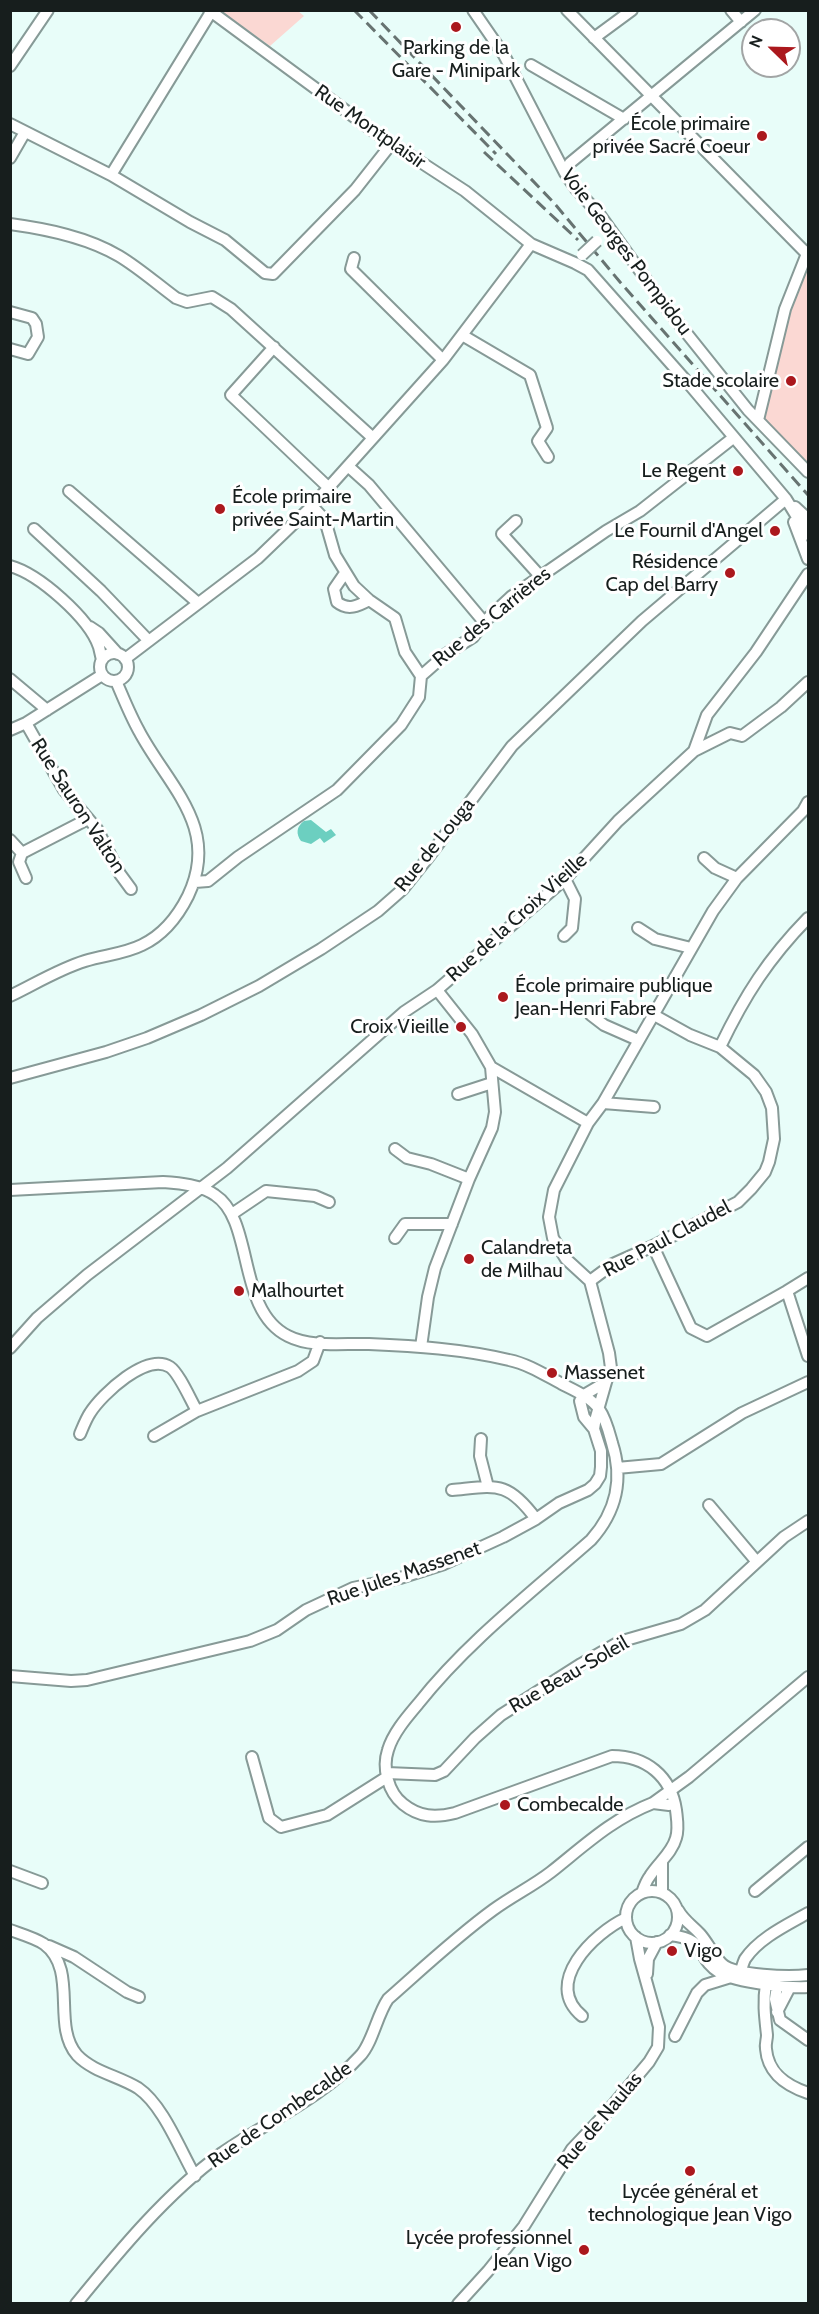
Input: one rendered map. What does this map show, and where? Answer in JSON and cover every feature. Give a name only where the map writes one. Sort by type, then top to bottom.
[{"type":"street","points":[[10,66],[48,10]]},
{"type":"street","name":"Voie Georges Pompidou","points":[[472,10],[504,55],[565,173],[576,189],[610,229],[668,310],[758,420],[807,471]]},
{"type":"street","points":[[567,10],[808,253],[785,309],[758,420]]},
{"type":"street","points":[[594,38],[632,10]]},
{"type":"street","points":[[565,173],[570,163],[741,22],[731,10]]},
{"type":"street","points":[[111,175],[210,11]]},
{"type":"street","name":"Rue Montplaisir","points":[[210,11],[392,143],[465,191],[531,244],[579,259],[786,499]]},
{"type":"street","points":[[531,65],[624,119]]},
{"type":"street","points":[[10,124],[111,175],[225,240],[265,273],[273,274],[355,190],[392,143]]},
{"type":"street","points":[[10,158],[25,132]]},
{"type":"street","points":[[10,224],[68,236],[100,247],[120,257],[176,298],[187,302],[212,297],[231,309],[373,438]]},
{"type":"street","points":[[579,259],[610,229]]},
{"type":"street","points":[[102,660],[108,654],[121,656],[148,640],[258,558],[312,506],[350,467],[443,360],[531,244]]},
{"type":"street","points":[[354,258],[351,269],[443,360]]},
{"type":"street","points":[[10,312],[32,318],[36,324],[38,337],[28,354],[10,349]]},
{"type":"street","points":[[462,335],[530,375],[547,429],[538,441],[548,457]]},
{"type":"street","points":[[274,347],[231,395],[329,488]]},
{"type":"street","name":"Rue des Carrières","points":[[195,882],[208,881],[238,857],[337,790],[401,725],[419,697],[421,676],[446,654],[473,637],[484,622],[512,596],[606,531],[640,512],[734,438]]},
{"type":"street","points":[[350,467],[369,485],[484,622]]},
{"type":"street","points":[[69,491],[198,603]]},
{"type":"street","points":[[786,499],[808,519]]},
{"type":"street","points":[[786,499],[808,535]]},
{"type":"street","points":[[786,499],[808,559]]},
{"type":"street","name":"Rue de Louga","points":[[10,1078],[106,1052],[147,1038],[201,1015],[259,986],[321,950],[378,911],[403,889],[422,866],[512,746],[642,621],[786,499]]},
{"type":"street","points":[[312,506],[325,520],[335,555],[354,586],[369,600],[395,618],[405,652],[421,676]]},
{"type":"street","points":[[516,521],[502,534],[540,576]]},
{"type":"street","points":[[34,529],[101,591],[148,640]]},
{"type":"street","points":[[10,566],[31,575],[44,585],[99,633],[121,656],[128,666],[125,675],[131,713]]},
{"type":"street","points":[[345,573],[334,589],[337,602],[348,608],[359,606],[369,600]]},
{"type":"street","name":"Rue de la Croix Vieille","points":[[10,1348],[37,1318],[87,1275],[172,1210],[209,1192],[227,1168],[404,1012],[437,990],[565,879],[618,821],[694,751],[708,715],[756,652],[808,574]]},
{"type":"street","points":[[84,622],[99,646],[102,675],[108,680],[116,681],[125,675]]},
{"type":"street","points":[[10,730],[26,723],[102,675]]},
{"type":"street","points":[[10,679],[47,710]]},
{"type":"street","points":[[10,996],[68,967],[147,942],[163,931],[180,911],[195,882],[198,839],[194,821],[188,806],[139,732],[116,681]]},
{"type":"street","points":[[694,751],[730,733],[742,736],[781,707],[808,682]]},
{"type":"street","name":"Rue Sauron Valton","points":[[26,723],[64,790],[97,829],[120,874],[131,889]]},
{"type":"street","points":[[590,1281],[566,1259],[553,1238],[549,1217],[554,1190],[588,1123],[603,1103],[713,911],[737,878],[807,807]]},
{"type":"street","points":[[26,878],[19,862],[22,853],[88,819]]},
{"type":"street","points":[[10,840],[22,853]]},
{"type":"street","points":[[704,858],[715,868],[737,878]]},
{"type":"street","points":[[564,936],[572,928],[575,899],[565,879]]},
{"type":"street","points":[[720,1047],[751,987],[781,946],[808,918]]},
{"type":"street","points":[[638,928],[655,939],[691,948]]},
{"type":"street","points":[[421,1347],[428,1297],[435,1268],[469,1179],[492,1128],[495,1101],[490,1067],[472,1034],[437,990]]},
{"type":"street","points":[[591,1015],[604,1025],[638,1040]]},
{"type":"street","name":"Rue Paul Claudel","points":[[590,1281],[613,1264],[738,1202],[752,1190],[769,1162],[774,1139],[774,1125],[772,1108],[766,1092],[742,1063],[720,1047],[690,1035],[654,1015]]},
{"type":"street","points":[[490,1067],[588,1123]]},
{"type":"street","points":[[458,1094],[492,1083]]},
{"type":"street","points":[[603,1103],[654,1107]]},
{"type":"street","points":[[395,1149],[407,1158],[431,1164],[469,1179]]},
{"type":"street","name":"Rue de la Croix Vieille","points":[[209,1192],[227,1168]]},
{"type":"street","points":[[10,1190],[138,1182],[179,1183],[209,1192],[232,1214],[254,1293],[267,1318],[287,1336],[301,1341],[421,1347],[509,1360],[563,1384],[597,1413],[608,1428],[617,1468],[616,1495],[603,1526],[591,1540],[452,1664],[429,1689],[401,1726],[388,1748],[387,1775],[400,1802],[409,1809],[428,1817],[442,1817],[594,1763],[620,1761],[639,1766],[656,1778],[668,1797],[672,1822],[670,1849],[649,1876],[642,1893],[630,1903],[626,1918],[628,1926],[636,1937],[643,1941],[657,1942],[670,1935],[675,1928],[677,1910]]},
{"type":"street","points":[[172,1210],[177,1198],[179,1183]]},
{"type":"street","points":[[232,1214],[266,1191],[315,1196],[329,1202]]},
{"type":"street","points":[[395,1238],[405,1224],[452,1224]]},
{"type":"street","points":[[653,1246],[691,1328],[707,1336],[808,1278]]},
{"type":"street","name":"Rue Jules Massenet","points":[[590,1281],[611,1368],[594,1429]]},
{"type":"street","points":[[787,1291],[808,1356]]},
{"type":"street","points":[[154,1436],[197,1411],[298,1371],[313,1361],[320,1342]]},
{"type":"street","points":[[80,1434],[90,1413],[106,1395],[141,1366],[154,1363],[170,1366],[197,1411]]},
{"type":"street","points":[[582,1398],[606,1382]]},
{"type":"street","points":[[617,1468],[662,1464],[742,1413],[808,1382]]},
{"type":"street","name":"Rue Jules Massenet","points":[[10,1676],[71,1681],[87,1680],[250,1641],[277,1630],[306,1610],[353,1588],[400,1578],[444,1564],[479,1549],[536,1519],[559,1503],[588,1490],[595,1484],[600,1476],[601,1451],[594,1429],[584,1417],[582,1398]]},
{"type":"street","points":[[481,1439],[480,1456],[488,1487]]},
{"type":"street","points":[[452,1490],[488,1487],[513,1493],[522,1500],[536,1519]]},
{"type":"street","points":[[710,1505],[757,1562]]},
{"type":"street","name":"Rue Beau-Soleil","points":[[387,1775],[435,1774],[444,1771],[475,1738],[501,1715],[620,1642],[681,1624],[705,1610],[784,1537],[808,1521]]},
{"type":"street","name":"Rue de Combecalde","points":[[76,2304],[151,2217],[195,2176],[222,2154],[292,2110],[339,2076],[363,2054],[388,1999],[462,1934],[549,1873],[607,1826],[629,1812],[668,1797],[808,1677]]},
{"type":"street","points":[[252,1757],[269,1818],[281,1827],[327,1815],[387,1775]]},
{"type":"street","points":[[754,1892],[808,1847]]},
{"type":"street","points":[[662,1861],[662,1893]]},
{"type":"street","points":[[10,1871],[42,1883]]},
{"type":"street","points":[[642,1893],[655,1891],[669,1897],[684,1921],[700,1934],[722,1964],[737,1976]]},
{"type":"street","points":[[737,1976],[745,1960],[757,1947],[778,1930],[808,1913]]},
{"type":"street","points":[[582,2016],[569,2000],[566,1987],[569,1974],[579,1958],[599,1938],[626,1918]]},
{"type":"street","points":[[10,1930],[74,1958],[127,1992],[139,1997]]},
{"type":"street","points":[[670,1935],[686,1936],[695,1941],[715,1969],[772,1985],[808,1987]]},
{"type":"street","name":"Rue de Naulas","points":[[458,2304],[524,2226],[572,2149],[655,2055],[660,2035],[636,1937]]},
{"type":"street","name":"Rue de Naulas","points":[[647,1983],[648,1959],[657,1942]]},
{"type":"street","points":[[44,1944],[57,1957],[62,1976],[67,2034],[77,2055],[91,2066],[139,2089],[154,2104],[195,2176]]},
{"type":"street","points":[[675,2036],[697,1993],[705,1985],[737,1976],[808,1975]]},
{"type":"street","points":[[772,1985],[780,2020],[808,2040]]},
{"type":"street","points":[[772,1985],[763,2001],[767,2036],[766,2049],[772,2068],[779,2078],[792,2088],[808,2093]]},
{"type":"street","points":[[777,2012],[790,1987]]},
{"type":"shaded area","points":[[221,11],[298,11],[304,16],[270,46]]},
{"type":"shaded area","name":"Stade scolaire","points":[[808,269],[808,465],[766,422],[765,417],[780,346],[804,271]]},
{"type":"shaded area","points":[[311,820],[326,832],[331,829],[336,835],[324,843],[320,838],[311,844],[301,841],[298,828],[304,821]]},
{"type":"railway","points":[[354,10],[496,154]]},
{"type":"railway","points":[[369,10],[555,204],[620,282],[808,495]]},
{"type":"railway","points":[[484,152],[578,240]]},
{"type":"place","name":"Parking de la Gare - Minipark","points":[[456,27]]},
{"type":"place","name":"École primaire privée Sacré Coeur","points":[[762,136]]},
{"type":"place","name":"Stade scolaire","points":[[791,381]]},
{"type":"place","name":"Le Regent","points":[[738,471]]},
{"type":"place","name":"École primaire privée Saint-Martin","points":[[220,509]]},
{"type":"place","name":"Le Fournil d'Angel","points":[[775,531]]},
{"type":"place","name":"Résidence Cap del Barry","points":[[730,573]]},
{"type":"place","name":"École primaire publique Jean-Henri Fabre","points":[[503,997]]},
{"type":"place","name":"Croix Vieille","points":[[461,1027]]},
{"type":"place","name":"Calandreta de Milhau","points":[[469,1259]]},
{"type":"place","name":"Malhourtet","points":[[239,1291]]},
{"type":"place","name":"Massenet","points":[[552,1373]]},
{"type":"place","name":"Combecalde","points":[[505,1805]]},
{"type":"place","name":"Vigo","points":[[672,1951]]},
{"type":"place","name":"Lycée général et technologique Jean Vigo","points":[[690,2171]]},
{"type":"place","name":"Lycée professionnel Jean Vigo","points":[[584,2250]]}]
